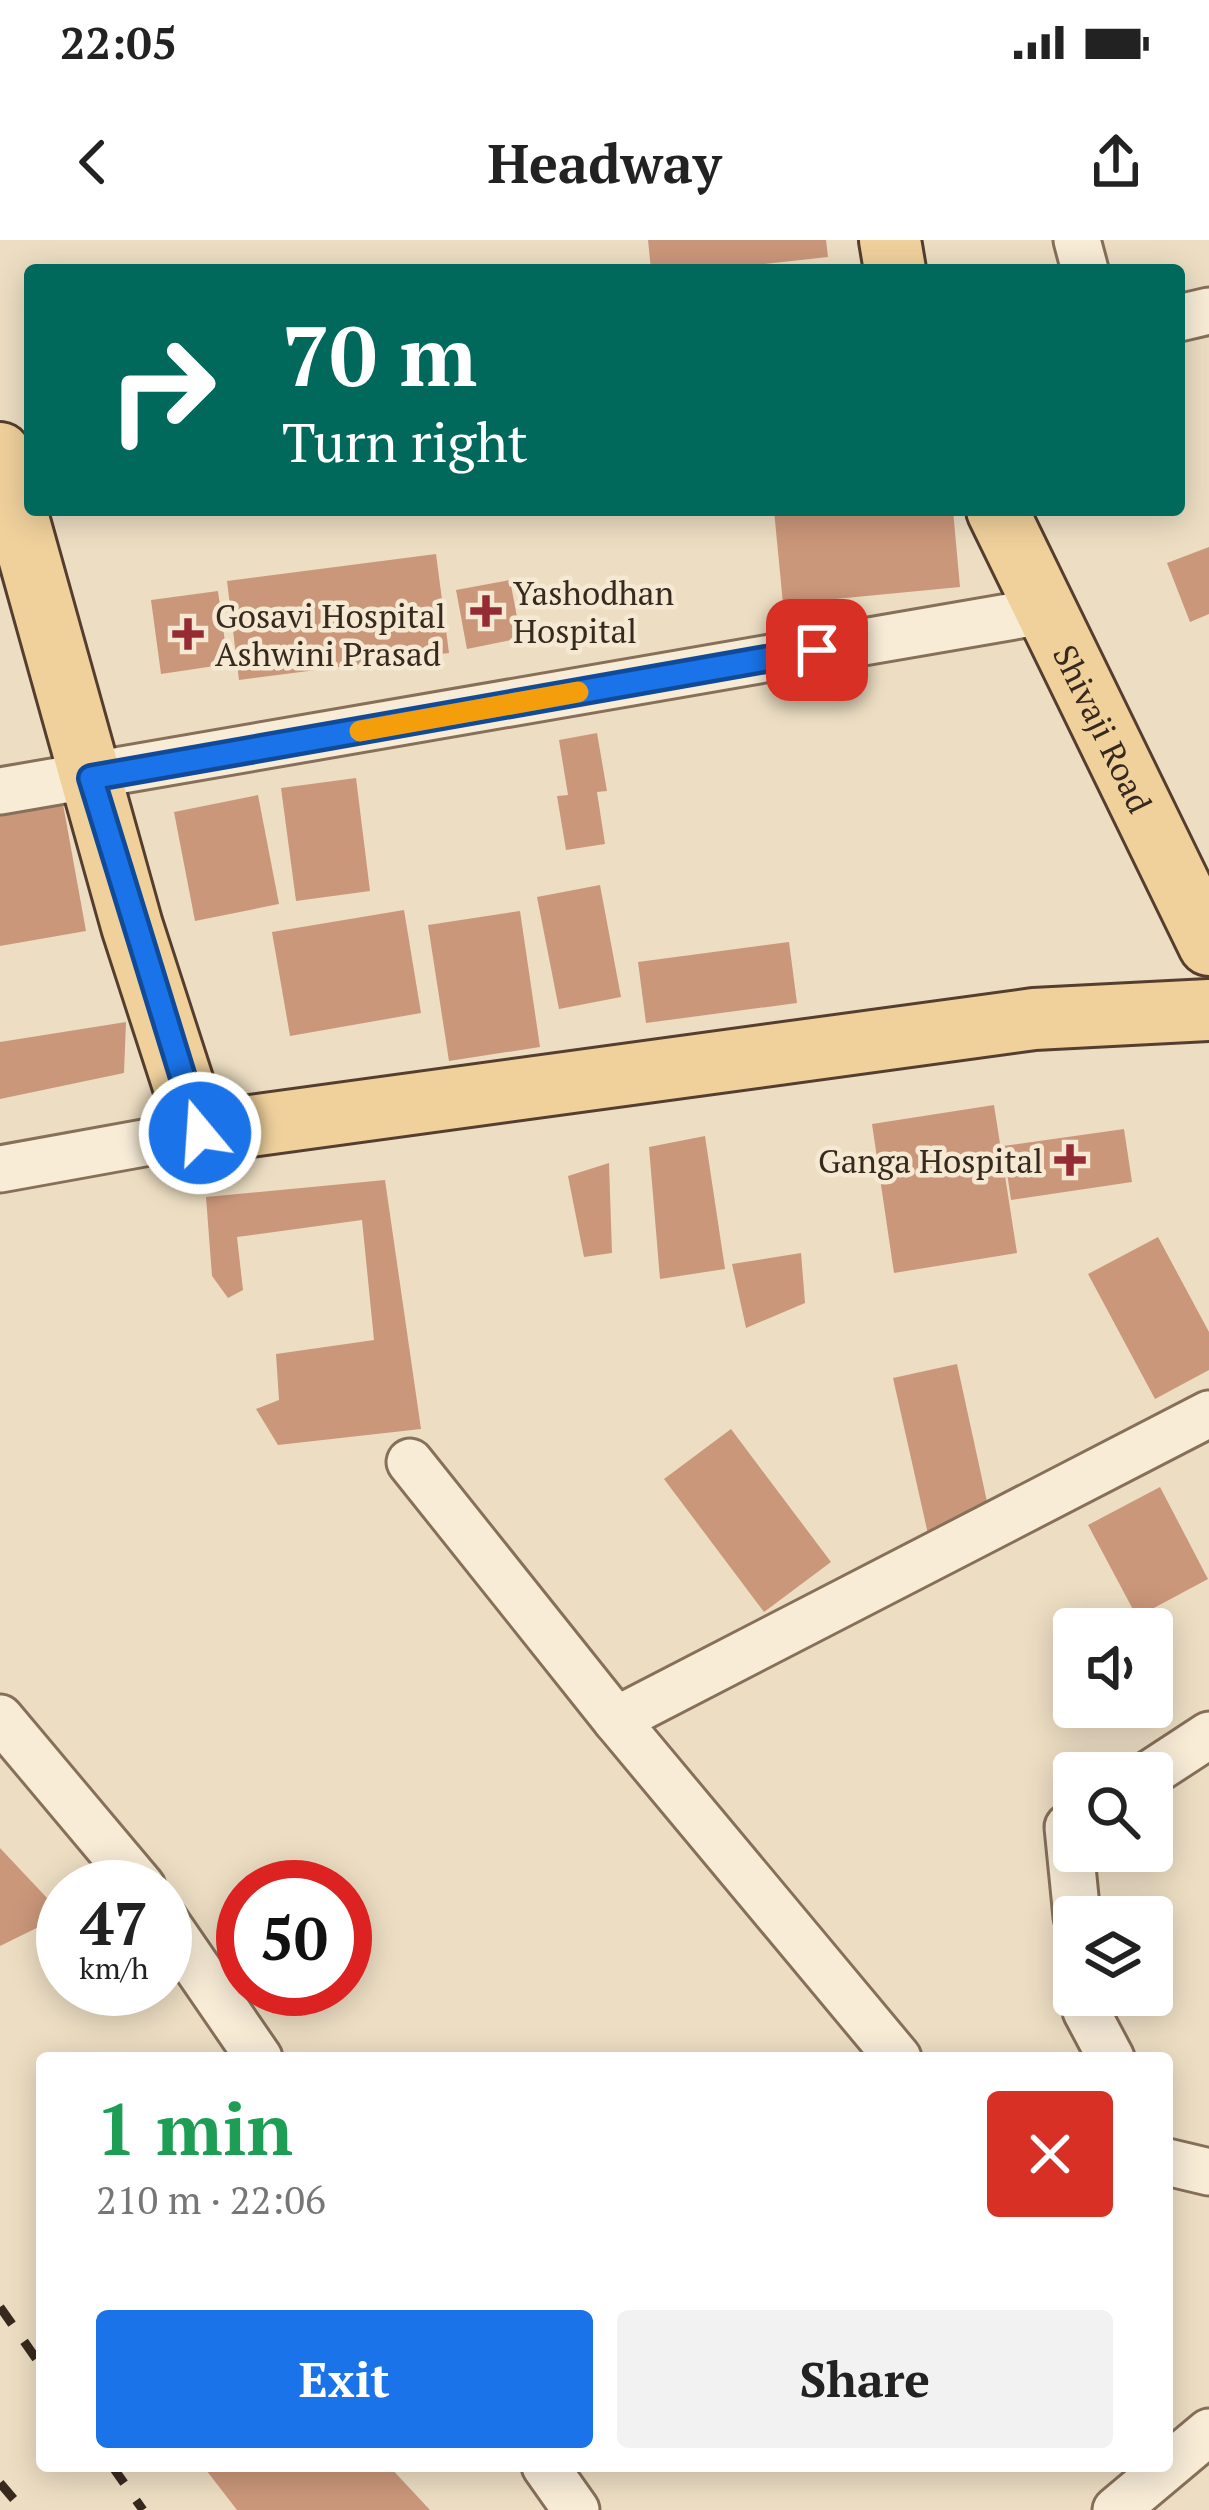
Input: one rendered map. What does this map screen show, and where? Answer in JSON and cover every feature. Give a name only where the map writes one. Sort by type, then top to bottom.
[{"type":"main road","points":[[0,448],[91,778],[200,1133],[1034,1019],[1209,1010]]},
{"type":"main road","name":"Shivaji Road","points":[[1000,516],[1209,945]]},
{"type":"street","points":[[0,791],[1043,611]]},
{"type":"street","points":[[0,1169],[200,1133]]},
{"type":"street","points":[[616,1720],[1209,1414]]},
{"type":"street","points":[[410,1462],[616,1720],[893,2052]]},
{"type":"street","points":[[0,1718],[119,1860]]},
{"type":"street","points":[[1173,1759],[1209,1735]]},
{"type":"street","points":[[192,1960],[255,2052]]},
{"type":"street","points":[[1089,2016],[1108,2052]]},
{"type":"street","points":[[1173,2163],[1209,2172]]},
{"type":"street","points":[[1173,2174],[1209,2172]]},
{"type":"street","points":[[1173,2462],[1209,2432]]},
{"type":"street","points":[[549,2472],[576,2510]]},
{"type":"street","points":[[1116,2510],[1161,2472]]},
{"type":"building","points":[[648,240],[826,240],[828,257],[764,264],[650,264]]},
{"type":"building","points":[[775,516],[954,516],[960,587],[783,604]]},
{"type":"building","points":[[1209,547],[1209,614],[1190,622],[1167,563]]},
{"type":"building","points":[[436,554],[449,653],[239,680],[227,581]]},
{"type":"building","points":[[510,580],[521,638],[467,649],[456,590]]},
{"type":"building","points":[[218,591],[228,664],[161,674],[151,600]]},
{"type":"building","points":[[597,733],[607,791],[597,792],[605,844],[566,850],[557,796],[568,795],[559,740]]},
{"type":"building","points":[[356,778],[370,891],[296,901],[281,788]]},
{"type":"building","points":[[61,793],[86,931],[0,946],[0,804]]},
{"type":"building","points":[[258,795],[279,904],[195,921],[174,812]]},
{"type":"building","points":[[600,885],[621,997],[559,1009],[537,897]]},
{"type":"building","points":[[404,910],[421,1013],[290,1036],[272,932]]},
{"type":"building","points":[[520,911],[540,1047],[449,1061],[428,925]]},
{"type":"building","points":[[789,942],[797,1003],[646,1023],[638,962]]},
{"type":"building","points":[[126,1022],[124,1073],[0,1099],[0,1042]]},
{"type":"building","points":[[994,1105],[1017,1253],[894,1273],[872,1124]]},
{"type":"building","points":[[1124,1129],[1132,1182],[1011,1200],[1003,1146]]},
{"type":"building","points":[[705,1136],[725,1269],[660,1279],[649,1147]]},
{"type":"building","points":[[609,1163],[612,1253],[584,1257],[568,1176]]},
{"type":"building","points":[[385,1180],[421,1429],[278,1445],[256,1409],[279,1400],[276,1354],[374,1340],[362,1220],[237,1237],[243,1290],[228,1298],[212,1276],[206,1197]]},
{"type":"building","points":[[1158,1237],[1209,1332],[1209,1370],[1155,1399],[1088,1274]]},
{"type":"building","points":[[801,1253],[805,1303],[746,1328],[732,1264]]},
{"type":"building","points":[[957,1364],[991,1520],[928,1534],[893,1378]]},
{"type":"building","points":[[731,1429],[831,1562],[764,1612],[664,1479]]},
{"type":"building","points":[[1160,1487],[1208,1579],[1154,1608],[1132,1608],[1088,1525]]},
{"type":"building","points":[[0,1848],[36,1886],[36,1928],[0,1946]]},
{"type":"building","points":[[208,2472],[395,2472],[430,2510],[237,2510]]},
{"type":"railway","points":[[0,2307],[36,2358]]},
{"type":"railway","points":[[116,2472],[143,2510]]},
{"type":"railway","points":[[0,2483],[23,2510]]},
{"type":"slow traffic","points":[[360,731],[578,692]]},
{"type":"place","name":"Yashodhan Hospital","points":[[486,611]]},
{"type":"place","name":"Gosavi Hospital Ashwini Prasad","points":[[188,634]]},
{"type":"place","name":"Ganga Hospital","points":[[1070,1160]]},
{"type":"route","points":[[200,1133],[91,778],[817,650]]}]
